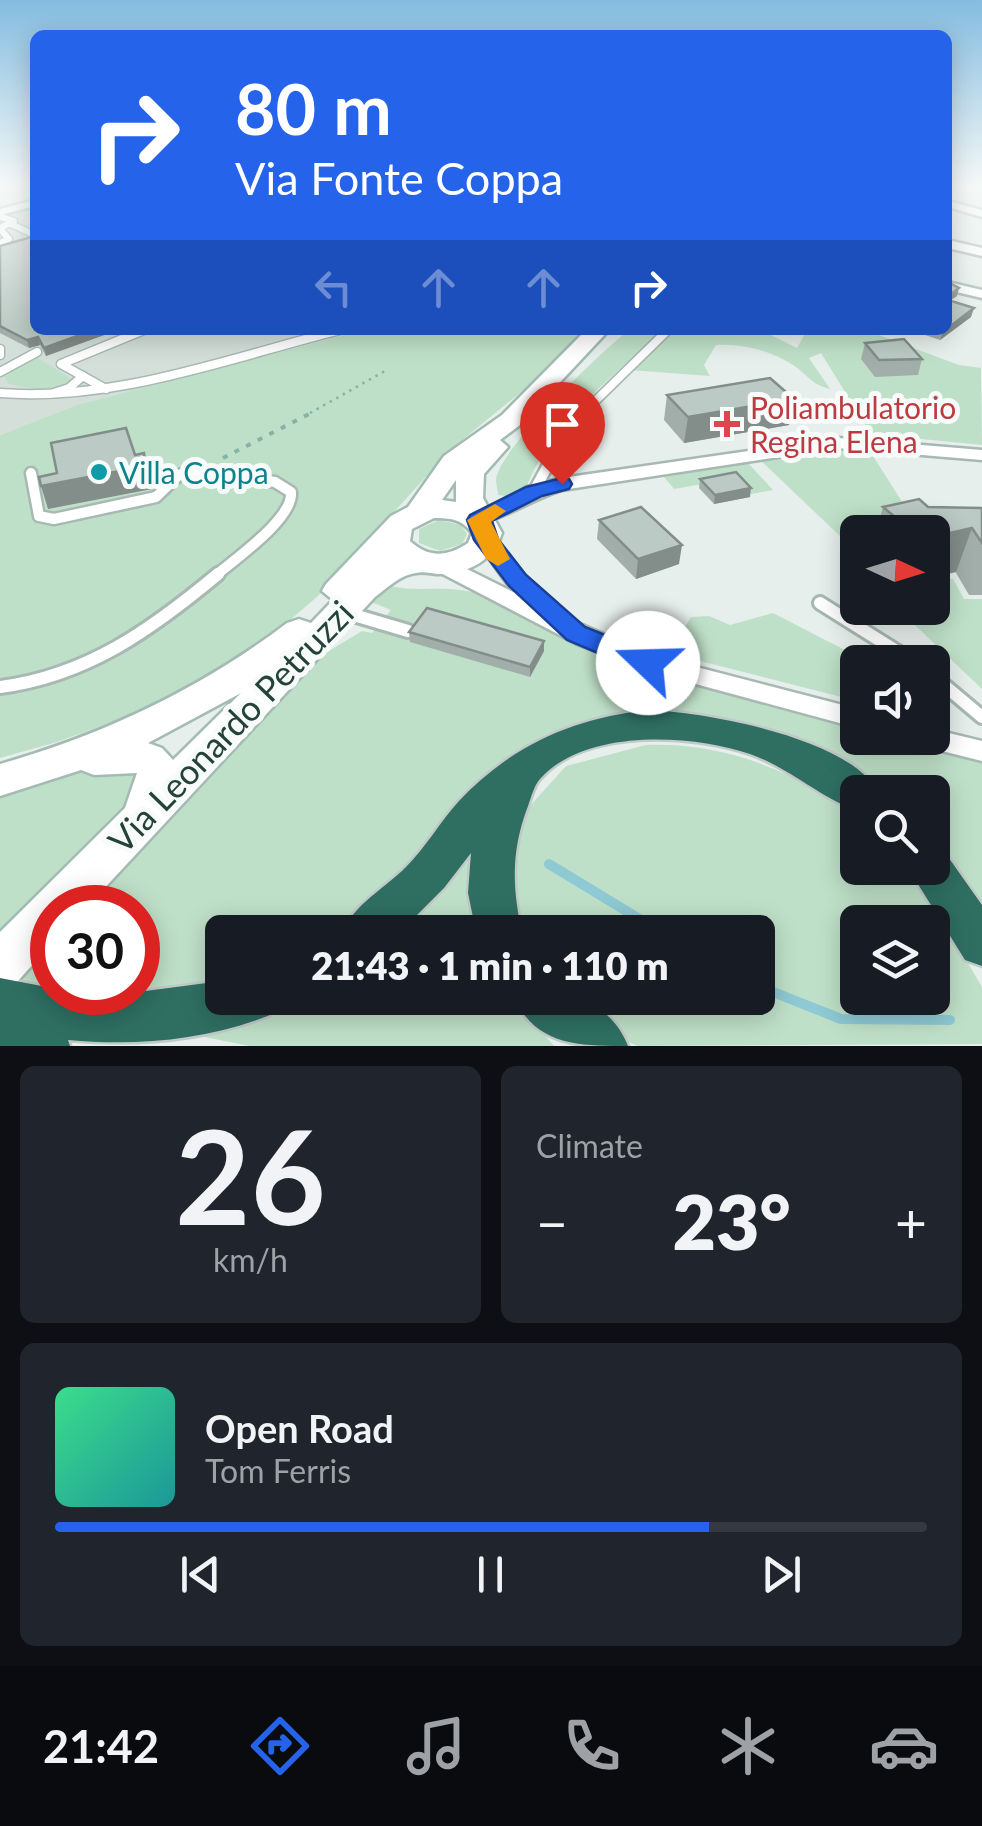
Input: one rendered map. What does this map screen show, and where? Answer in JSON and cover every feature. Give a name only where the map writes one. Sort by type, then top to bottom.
[{"type":"highway","points":[[385,915],[419,884],[476,811],[551,750],[576,738],[612,729],[662,725],[716,731],[774,748],[840,782]]},
{"type":"highway","points":[[494,915],[488,864],[500,818],[521,774]]},
{"type":"highway","points":[[942,885],[982,944]]},
{"type":"highway","points":[[0,1003],[114,1018],[172,1016],[205,1009]]},
{"type":"highway","points":[[561,1015],[602,1046]]},
{"type":"highway","points":[[0,1034],[44,1046]]},
{"type":"main road","name":"Via Leonardo Petruzzi","points":[[76,885],[342,611],[418,543],[454,462],[510,420],[593,335]]},
{"type":"main road","points":[[418,543],[465,559],[480,525],[468,480],[474,464],[530,420],[609,335]]},
{"type":"main road","points":[[63,764],[244,674],[418,543],[448,509],[480,525]]},
{"type":"main road","points":[[0,780],[63,764],[130,754],[151,760],[157,767],[158,782],[129,828]]},
{"type":"street","points":[[952,245],[982,252]]},
{"type":"street","points":[[952,287],[982,294]]},
{"type":"street","points":[[576,634],[517,581],[480,525],[534,491],[838,443],[982,456]]},
{"type":"street","points":[[418,543],[576,634],[648,663],[840,714]]},
{"type":"street","points":[[950,743],[982,750]]},
{"type":"lane","points":[[106,389],[61,364],[132,335]]},
{"type":"lane","points":[[0,392],[76,396],[320,335]]},
{"type":"lane","points":[[534,491],[543,468],[597,396],[663,335]]},
{"type":"lane","points":[[0,372],[37,352]]},
{"type":"lane","points":[[40,396],[68,388],[83,376]]},
{"type":"lane","points":[[0,384],[17,395]]},
{"type":"lane","points":[[0,686],[24,686],[59,677],[132,639],[196,592],[284,516],[292,502],[292,492],[274,482],[191,472],[178,475],[156,497],[54,519],[39,516],[31,473]]},
{"type":"lane","points":[[820,603],[887,645]]},
{"type":"lane","points":[[342,611],[408,631]]},
{"type":"lane","points":[[950,689],[982,717]]},
{"type":"path","points":[[191,472],[261,441],[385,371]]},
{"type":"shaded area","points":[[0,232],[30,232],[30,335],[345,335],[76,405],[0,435]]},
{"type":"green space","points":[[345,335],[584,335],[536,380],[451,449],[318,596],[234,668],[154,707],[0,758],[0,435],[76,405]]},
{"type":"green space","points":[[623,335],[658,335],[567,421],[537,464],[526,488],[498,495],[496,479],[502,464],[576,378]]},
{"type":"green space","points":[[668,335],[771,335],[797,348],[804,335],[878,335],[959,365],[981,368],[982,445],[871,434],[821,353],[809,358],[830,389],[778,357],[737,345],[716,345],[704,365],[710,376],[630,370]]},
{"type":"green space","points":[[35,356],[73,380],[71,385],[44,391],[9,384],[4,376]]},
{"type":"green space","points":[[838,445],[868,448],[910,515],[840,515],[840,536],[759,459]]},
{"type":"green space","points":[[748,463],[773,490],[751,494],[737,478],[674,489],[664,477]]},
{"type":"green space","points":[[439,520],[461,525],[467,534],[462,544],[440,551],[419,543],[419,529]]},
{"type":"green space","points":[[953,579],[964,599],[982,599],[982,689],[950,659],[950,645],[936,645],[915,625],[950,625]]},
{"type":"green space","points":[[382,584],[469,591],[499,601],[617,664],[840,725],[840,755],[950,754],[982,762],[982,904],[950,864],[950,775],[858,775],[787,737],[735,720],[660,711],[591,718],[547,734],[510,757],[361,915],[205,915],[205,993],[160,996],[160,885],[106,885],[299,677],[329,651],[362,631],[372,633],[391,610],[366,600]]},
{"type":"green space","points":[[773,613],[840,648],[840,697],[669,653],[691,617],[709,616],[730,625]]},
{"type":"green space","points":[[646,745],[675,745],[731,754],[784,773],[840,805],[840,885],[919,885],[934,905],[840,905],[840,1015],[950,1015],[950,932],[982,987],[982,1044],[638,1046],[607,1031],[582,1015],[775,1015],[775,915],[511,915],[506,891],[519,818],[566,766]]},
{"type":"green space","points":[[130,759],[152,785],[53,885],[30,885],[30,908],[0,938],[0,788]]},
{"type":"green space","points":[[459,863],[469,863],[474,915],[418,915]]},
{"type":"green space","points":[[30,970],[30,993],[9,993]]},
{"type":"green space","points":[[268,1015],[528,1015],[554,1046],[250,1046],[189,1034]]},
{"type":"building","points":[[30,237],[30,335],[80,335],[44,348],[38,337],[27,340],[0,326],[0,246]]},
{"type":"building","points":[[952,301],[974,308],[952,325]]},
{"type":"building","points":[[904,339],[922,359],[879,360],[865,343]]},
{"type":"building","points":[[770,378],[794,399],[688,417],[667,395]]},
{"type":"building","points":[[126,428],[135,455],[144,453],[146,466],[41,486],[39,477],[57,473],[51,443]]},
{"type":"building","points":[[736,472],[751,488],[715,495],[700,479]]},
{"type":"building","points":[[919,499],[928,507],[982,508],[982,543],[972,528],[950,533],[950,515],[893,515],[883,507]]},
{"type":"building","points":[[641,507],[682,545],[638,559],[599,520]]},
{"type":"building","points":[[427,608],[544,641],[530,667],[409,632]]},
{"type":"waterway","points":[[549,864],[633,915]]},
{"type":"waterway","points":[[775,993],[841,1019],[950,1020]]},
{"type":"slow traffic","points":[[495,511],[478,520],[498,559]]},
{"type":"place","name":"Poliambulatorio Regina Elena","points":[[727,424]]},
{"type":"place","name":"Villa Coppa","points":[[99,472]]},
{"type":"route","points":[[562,484],[534,491],[478,520],[484,526],[486,540],[517,581],[576,634],[648,663]]}]
